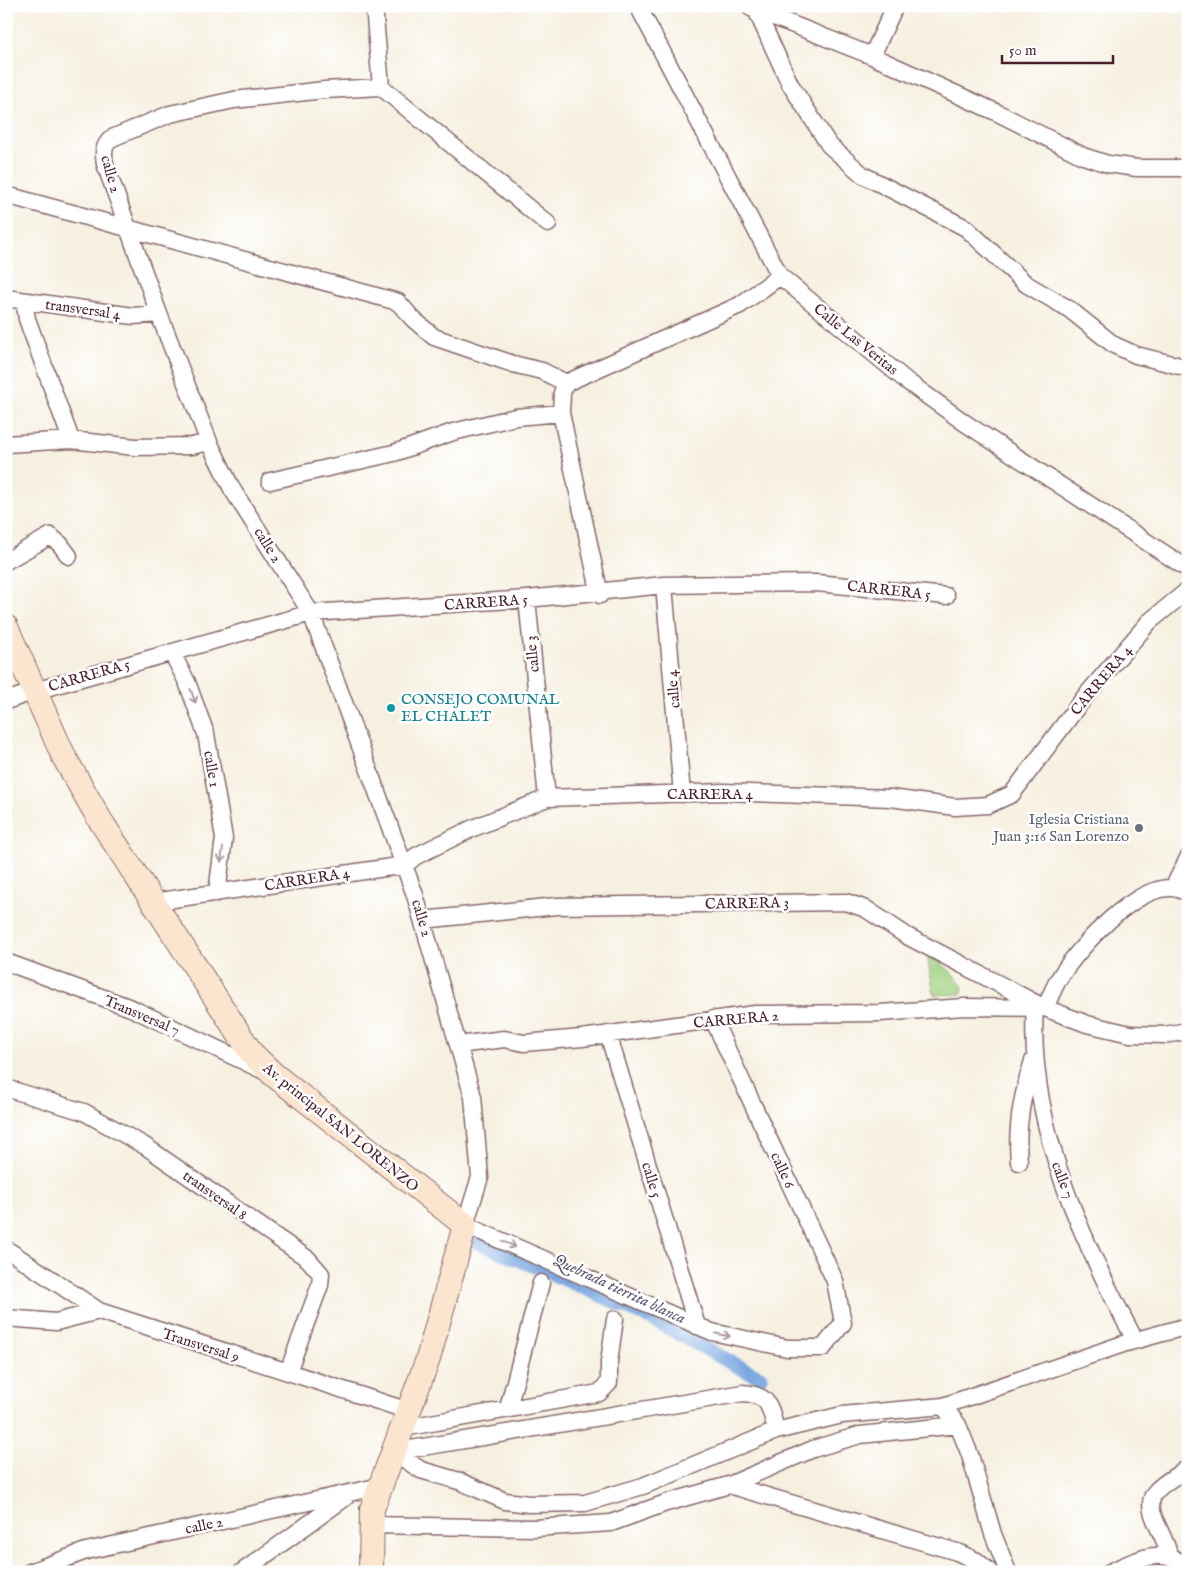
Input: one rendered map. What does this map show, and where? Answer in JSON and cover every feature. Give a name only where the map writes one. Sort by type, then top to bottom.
[{"type":"main road","name":"Av. principal SAN LORENZO","points":[[6,627],[64,757],[100,820],[252,1054],[274,1075],[465,1225]]},
{"type":"main road","points":[[371,1572],[372,1509],[428,1359],[465,1225]]},
{"type":"street","points":[[374,6],[381,87],[548,224]]},
{"type":"street","name":"Calle Las Veritas","points":[[638,6],[780,276],[908,382],[965,423],[1188,569]]},
{"type":"street","points":[[872,56],[895,6]]},
{"type":"street","points":[[751,8],[872,56],[998,113],[1083,156],[1108,164],[1137,168],[1188,168]]},
{"type":"street","points":[[751,8],[790,84],[829,145],[863,175],[966,228],[1026,284],[1069,309],[1114,345],[1136,355],[1188,368]]},
{"type":"street","name":"calle 2","points":[[381,87],[324,90],[216,104],[170,114],[112,138],[105,144],[103,152],[105,164],[159,314],[209,442],[232,489],[311,613],[405,866],[423,920],[473,1098],[480,1177],[465,1225]]},
{"type":"street","points":[[6,195],[398,302],[413,319],[434,337],[512,364],[542,371],[566,383]]},
{"type":"street","points":[[600,596],[561,413],[562,393],[566,383],[740,305],[780,276]]},
{"type":"street","name":"transversal 4","points":[[6,298],[133,316],[159,314]]},
{"type":"street","points":[[24,301],[27,319],[71,440]]},
{"type":"street","points":[[270,480],[394,453],[453,432],[516,417],[561,413]]},
{"type":"street","points":[[6,444],[71,440],[135,447],[192,446],[209,442]]},
{"type":"street","points":[[6,561],[50,536],[60,544],[69,556]]},
{"type":"street","name":"CARRERA 5","points":[[6,701],[35,691],[311,613],[527,600],[664,586],[817,583],[946,596]]},
{"type":"street","name":"calle 4","points":[[664,586],[682,794]]},
{"type":"street","name":"CARRERA 4","points":[[153,902],[405,866],[416,856],[471,829],[547,798],[724,792],[891,798],[955,807],[988,805],[1012,794],[1083,699],[1150,622],[1188,590]]},
{"type":"street","name":"calle 3","points":[[527,600],[547,798]]},
{"type":"street","name":"calle 1","points":[[172,652],[188,682],[206,734],[224,838],[217,893]]},
{"type":"street","points":[[1040,1008],[1060,976],[1117,912],[1142,896],[1180,890],[1188,858]]},
{"type":"street","name":"CARRERA 3","points":[[423,920],[556,906],[846,902],[866,910],[907,936],[1040,1008]]},
{"type":"street","name":"Transversal 7","points":[[6,962],[131,1008],[274,1075]]},
{"type":"street","name":"CARRERA 2","points":[[459,1045],[504,1039],[524,1043],[608,1034],[755,1014],[880,1013],[964,1007],[1040,1008],[1087,1024],[1130,1034],[1170,1034],[1188,1031]]},
{"type":"street","name":"calle 7","points":[[1040,1008],[1034,1056],[1049,1140],[1096,1268],[1130,1342]]},
{"type":"street","name":"calle 6","points":[[697,1326],[712,1332],[786,1348],[823,1348],[843,1323],[835,1281],[713,1020]]},
{"type":"street","name":"calle 5","points":[[608,1034],[697,1326]]},
{"type":"street","points":[[1020,1162],[1019,1121],[1025,1086],[1034,1056]]},
{"type":"street","name":"transversal 8","points":[[6,1088],[84,1112],[138,1142],[308,1259],[322,1274],[320,1285],[288,1372]]},
{"type":"street","points":[[465,1225],[697,1326]]},
{"type":"street","name":"Transversal 9","points":[[6,1249],[99,1312],[288,1372],[406,1419]]},
{"type":"street","points":[[508,1408],[541,1283]]},
{"type":"street","points":[[6,1318],[56,1322],[99,1312]]},
{"type":"street","points":[[406,1419],[548,1403],[599,1393],[605,1390],[609,1383],[609,1362],[615,1319]]},
{"type":"street","points":[[393,1452],[421,1470],[459,1481],[505,1501],[529,1504],[585,1503],[643,1486],[776,1431],[842,1415],[943,1406],[1130,1342],[1188,1326]]},
{"type":"street","points":[[393,1452],[743,1394],[762,1397],[769,1405],[776,1431]]},
{"type":"street","points":[[943,1406],[958,1425],[970,1455],[993,1534],[1008,1572]]},
{"type":"street","points":[[372,1525],[534,1528],[611,1523],[666,1503],[729,1486],[813,1449],[860,1435],[958,1425]]},
{"type":"street","points":[[1170,1556],[1169,1548],[1151,1510],[1151,1501],[1157,1490],[1188,1468]]},
{"type":"street","name":"calle 2","points":[[30,1572],[86,1551],[381,1486]]},
{"type":"street","points":[[729,1486],[957,1552],[977,1561],[990,1572]]},
{"type":"street","points":[[242,1572],[353,1492]]},
{"type":"street","points":[[1110,1572],[1146,1557],[1156,1555],[1170,1556],[1188,1569]]},
{"type":"green space","points":[[927,955],[942,964],[956,977],[963,987],[961,994],[934,995]]},
{"type":"waterway","name":"Quebrada tierrita blanca","points":[[462,1235],[578,1284],[646,1316],[760,1377]]},
{"type":"place","name":"CONSEJO COMUNAL EL CHALET","points":[[391,708]]},
{"type":"place","name":"Iglesia Cristiana Juan 3:16 San Lorenzo","points":[[1139,828]]}]
